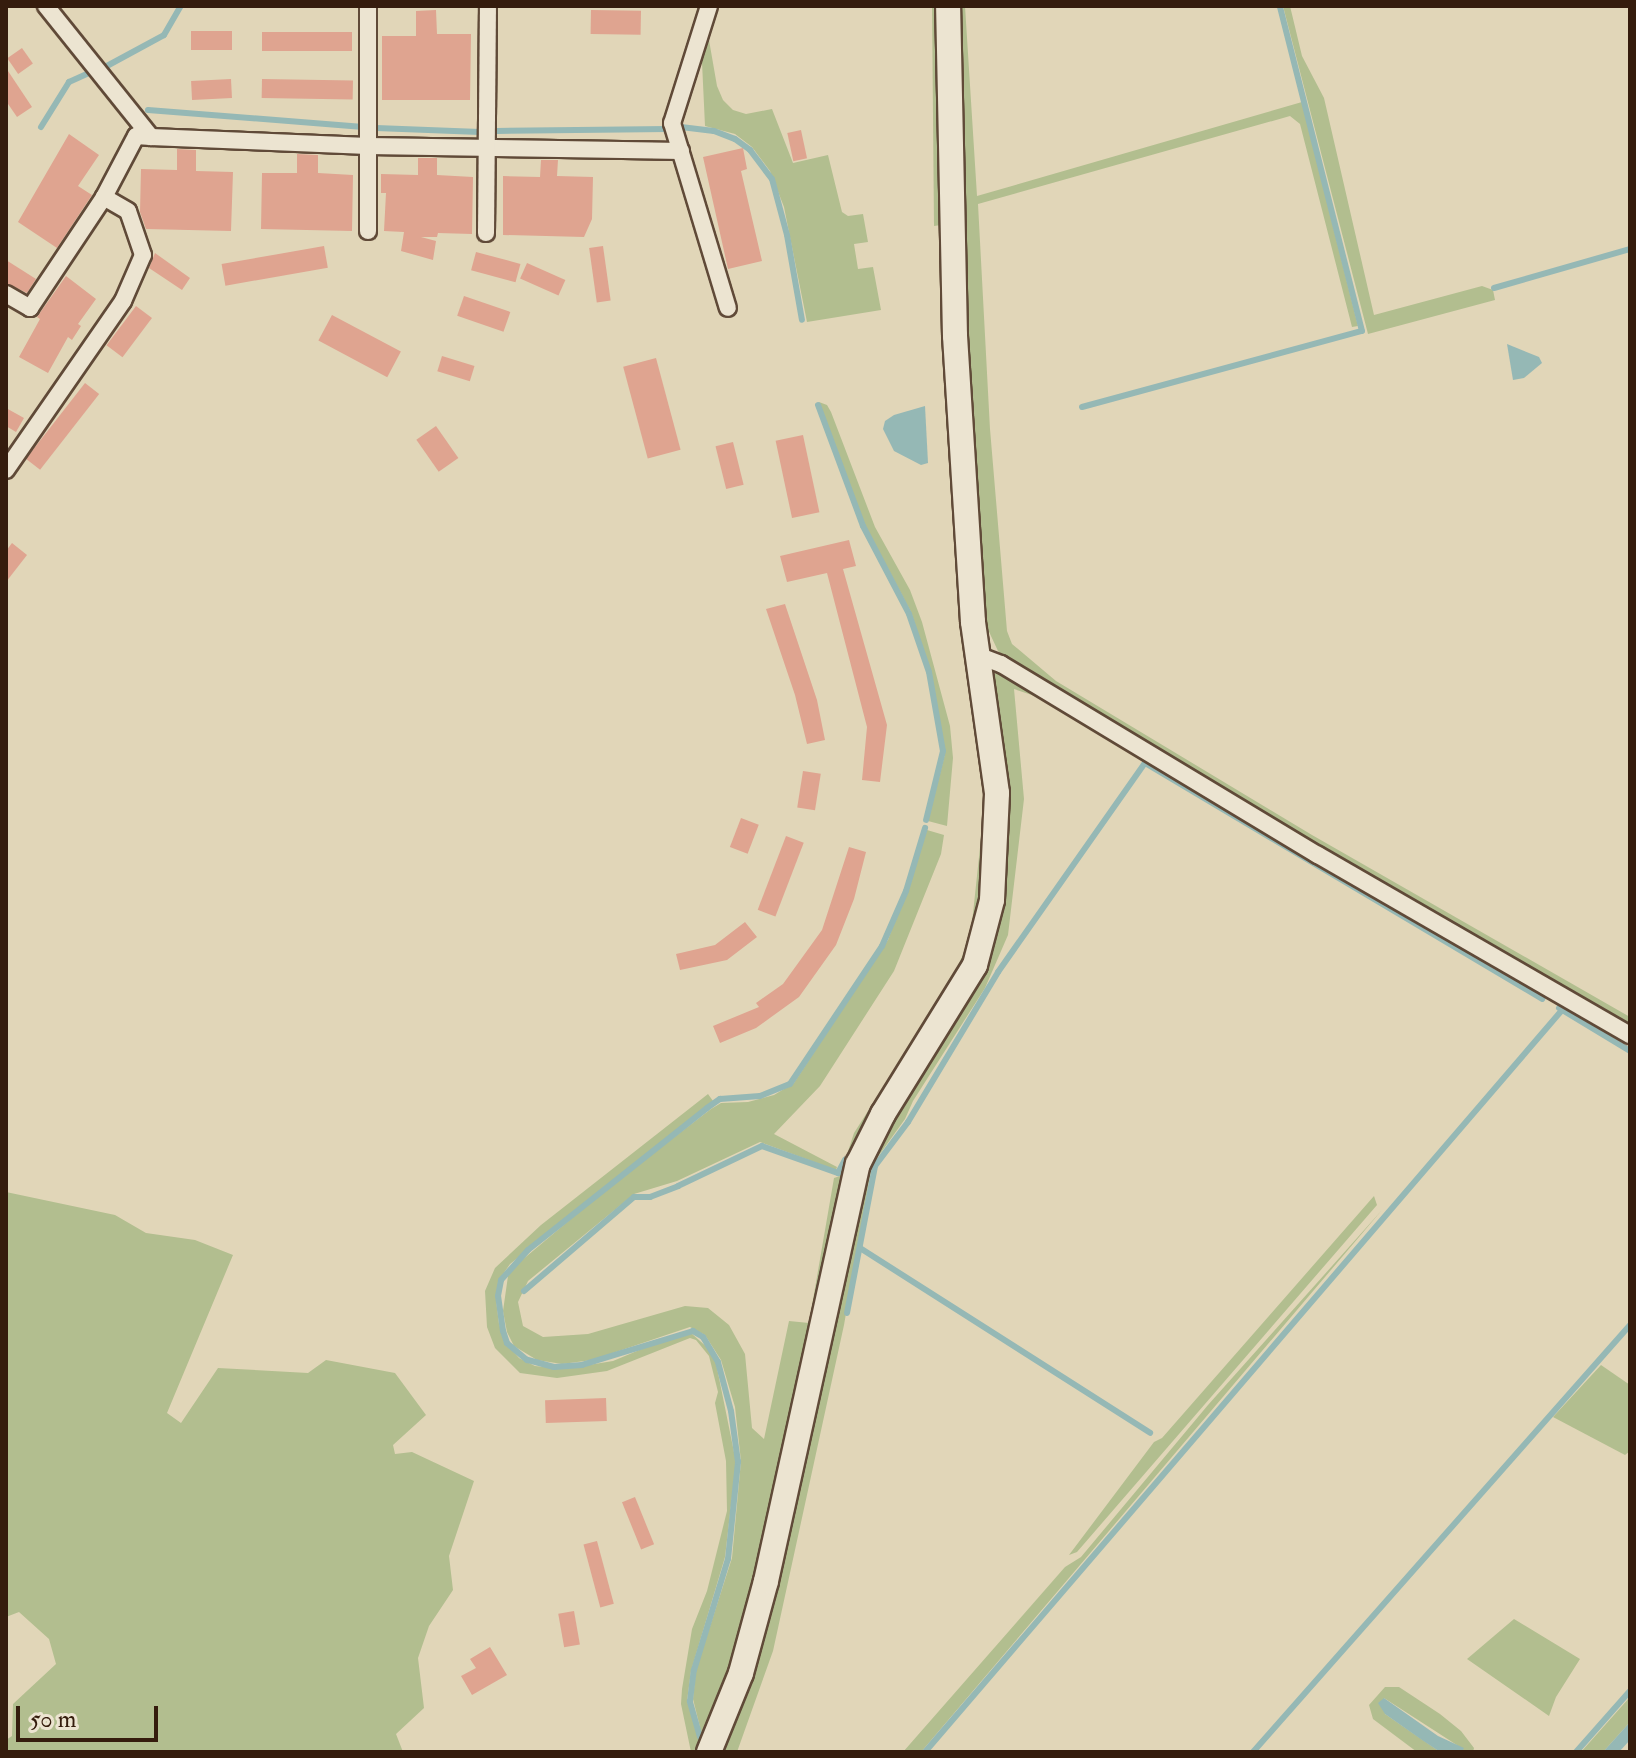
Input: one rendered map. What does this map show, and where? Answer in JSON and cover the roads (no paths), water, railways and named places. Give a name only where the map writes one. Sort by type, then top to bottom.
[{"type":"street","points":[[46,6],[151,137]]},
{"type":"street","points":[[368,6],[368,231]]},
{"type":"street","points":[[486,233],[488,6]]},
{"type":"street","points":[[709,6],[672,123],[728,308]]},
{"type":"street","points":[[709,1752],[741,1673],[763,1595],[858,1164],[883,1114],[975,965],[987,927],[997,838],[997,793],[977,655],[955,336],[948,6]]},
{"type":"street","points":[[6,294],[30,308],[104,197],[136,136],[368,146],[681,151]]},
{"type":"street","points":[[6,470],[123,301],[143,255],[128,211],[104,197]]},
{"type":"street","points":[[977,655],[1001,664],[1318,855],[1630,1035]]},
{"type":"water","points":[[1507,344],[1539,357],[1542,363],[1524,378],[1513,380]]},
{"type":"water","points":[[925,406],[928,463],[921,465],[894,451],[883,429],[885,421],[894,415]]},
{"type":"water","points":[[1384,1698],[1438,1736],[1464,1748],[1462,1752],[1440,1752],[1422,1740],[1385,1714],[1378,1703]]},
{"type":"water","points":[[1630,1722],[1630,1740],[1619,1752],[1603,1752]]},
{"type":"waterway","points":[[105,67],[164,35],[181,6]]},
{"type":"waterway","points":[[1082,407],[1362,331],[1280,6]]},
{"type":"waterway","points":[[41,127],[69,82],[87,74]]},
{"type":"waterway","points":[[148,110],[363,127]]},
{"type":"waterway","points":[[681,127],[714,131],[735,139],[750,150],[772,179],[787,235],[802,320]]},
{"type":"waterway","points":[[376,128],[480,132]]},
{"type":"waterway","points":[[497,131],[668,129]]},
{"type":"waterway","points":[[1494,288],[1630,249]]},
{"type":"waterway","points":[[818,405],[863,526],[909,614],[929,672],[943,751],[926,820]]},
{"type":"waterway","points":[[847,1313],[875,1166],[908,1122],[998,972],[1145,763],[1542,999]]},
{"type":"waterway","points":[[700,1737],[690,1701],[694,1670],[728,1559],[738,1462],[731,1411],[718,1362],[703,1337],[693,1331],[582,1365],[554,1367],[527,1360],[507,1343],[503,1331],[498,1296],[501,1280],[528,1250],[720,1099],[760,1096],[790,1084],[882,946],[906,891],[925,828]]},
{"type":"waterway","points":[[1559,1008],[1630,1051]]},
{"type":"waterway","points":[[925,1752],[1562,1010]]},
{"type":"waterway","points":[[524,1291],[634,1197],[650,1197],[678,1186],[762,1146],[838,1173],[845,1160]]},
{"type":"waterway","points":[[860,1248],[1150,1433]]},
{"type":"waterway","points":[[1253,1752],[1630,1325]]},
{"type":"waterway","points":[[1576,1752],[1630,1691]]}]
